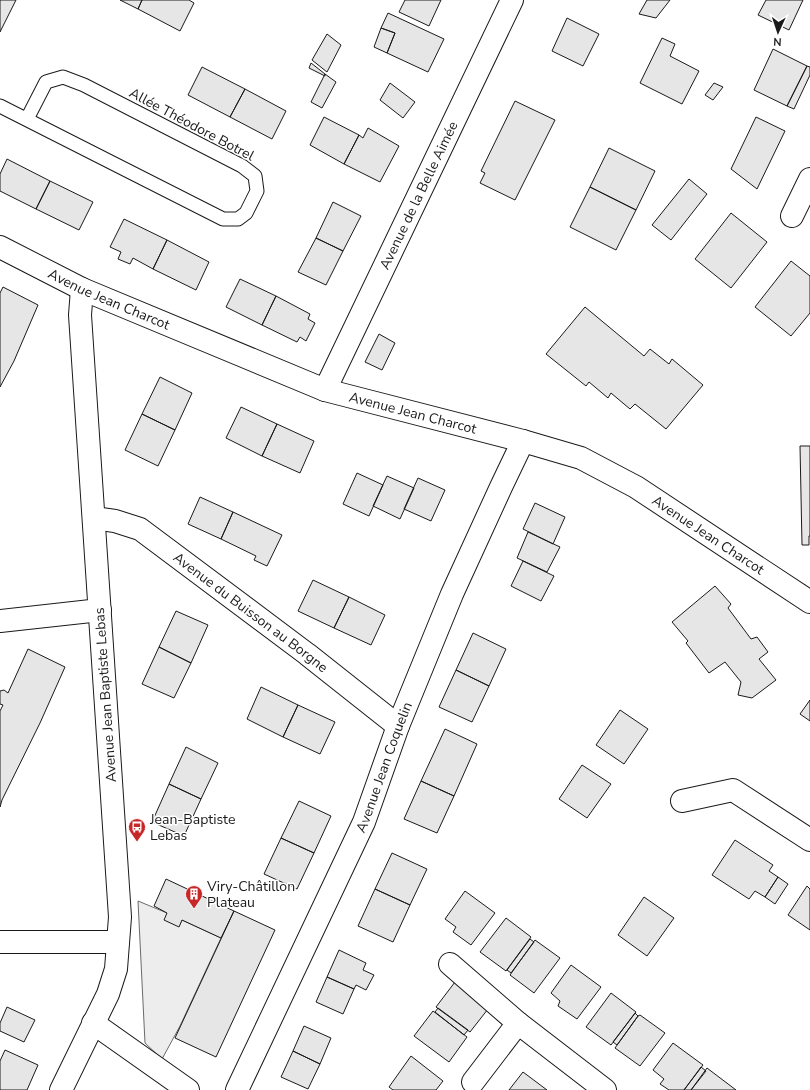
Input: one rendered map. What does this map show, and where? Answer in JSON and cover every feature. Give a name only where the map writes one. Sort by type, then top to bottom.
[{"type":"street","name":"Avenue de la Belle Aimée","points":[[325,390],[512,0]]},
{"type":"street","points":[[792,216],[810,179]]},
{"type":"street","name":"Avenue Jean Charcot","points":[[0,247],[82,289],[325,390],[523,441],[580,458],[636,487],[810,602]]},
{"type":"street","name":"Avenue Jean Baptiste Lebas","points":[[61,1090],[108,994],[116,968],[120,917],[80,315],[82,289]]},
{"type":"street","name":"Avenue Jean Coquelin","points":[[237,1090],[364,822],[398,726],[452,594],[523,441]]},
{"type":"street","name":"Avenue du Buisson au Borgne","points":[[94,518],[115,520],[140,529],[300,649],[398,726]]},
{"type":"street","points":[[0,621],[100,610]]},
{"type":"street","points":[[682,801],[733,790],[810,840]]},
{"type":"street","points":[[0,942],[118,942]]},
{"type":"street","points":[[450,964],[518,1023],[606,1090]]},
{"type":"street","points":[[93,1023],[188,1090]]},
{"type":"street","points":[[473,1082],[518,1023]]},
{"type":"lane","name":"Allée Théodore Botrel","points":[[0,106],[223,219],[238,219],[246,213],[257,191],[255,176],[242,166],[84,85],[63,77],[46,82],[27,119]]},
{"type":"shaded area","points":[[138,901],[167,913],[179,926],[182,920],[221,938],[180,1026],[162,1059],[145,1043]]},
{"type":"building","points":[[0,0],[16,0],[0,32]]},
{"type":"building","points":[[120,0],[142,0],[138,9]]},
{"type":"building","points":[[142,0],[189,0],[194,3],[180,31],[138,9]]},
{"type":"building","points":[[405,0],[441,0],[429,26],[399,12]]},
{"type":"building","points":[[647,0],[670,0],[656,18],[639,14]]},
{"type":"building","points":[[766,0],[803,0],[789,30],[758,15]]},
{"type":"building","points":[[388,13],[444,39],[428,72],[387,53],[395,33],[381,28]]},
{"type":"building","points":[[567,18],[599,34],[583,66],[552,51]]},
{"type":"building","points":[[381,28],[395,33],[387,53],[374,47]]},
{"type":"building","points":[[327,34],[341,45],[327,72],[312,60]]},
{"type":"building","points":[[662,38],[675,44],[670,56],[699,71],[682,104],[640,83]]},
{"type":"building","points":[[773,49],[807,66],[787,106],[754,90]]},
{"type":"building","points":[[311,63],[325,74],[325,76],[309,68]]},
{"type":"building","points":[[807,66],[810,67],[810,75],[794,109],[787,106]]},
{"type":"building","points":[[202,67],[245,89],[230,117],[188,95]]},
{"type":"building","points":[[325,74],[336,82],[322,108],[311,102]]},
{"type":"building","points":[[390,83],[415,102],[403,118],[380,100]]},
{"type":"building","points":[[714,83],[723,87],[713,100],[705,95]]},
{"type":"building","points":[[245,89],[286,111],[272,139],[230,117]]},
{"type":"building","points":[[515,101],[555,120],[515,200],[480,183],[485,173],[481,171]]},
{"type":"building","points":[[324,117],[359,135],[344,164],[310,145]]},
{"type":"building","points":[[756,117],[785,131],[757,189],[731,169]]},
{"type":"building","points":[[368,128],[399,146],[380,182],[344,164],[359,135],[363,138]]},
{"type":"building","points":[[609,148],[655,171],[636,210],[590,187]]},
{"type":"building","points":[[7,159],[50,181],[36,209],[0,191],[0,174]]},
{"type":"building","points":[[689,179],[707,194],[671,240],[652,225]]},
{"type":"building","points":[[50,181],[93,202],[79,230],[36,209]]},
{"type":"building","points":[[590,187],[636,210],[616,250],[570,227]]},
{"type":"building","points":[[333,202],[361,216],[343,251],[316,238]]},
{"type":"building","points":[[731,213],[767,242],[731,288],[695,259]]},
{"type":"building","points":[[124,219],[167,240],[153,269],[133,258],[130,264],[118,259],[121,252],[110,247]]},
{"type":"building","points":[[316,238],[343,251],[326,285],[298,272]]},
{"type":"building","points":[[167,240],[209,262],[196,290],[153,269]]},
{"type":"building","points":[[791,261],[810,276],[810,313],[791,336],[755,307]]},
{"type":"building","points":[[240,279],[276,296],[262,325],[226,307]]},
{"type":"building","points":[[3,287],[38,305],[14,361],[0,387],[0,293]]},
{"type":"building","points":[[276,296],[310,314],[308,319],[315,323],[306,341],[300,337],[297,342],[262,325]]},
{"type":"building","points":[[585,307],[644,356],[650,349],[669,364],[672,359],[703,385],[666,429],[635,404],[630,409],[611,393],[608,398],[589,382],[586,386],[546,354]]},
{"type":"building","points":[[379,334],[395,343],[382,370],[365,362]]},
{"type":"building","points":[[160,377],[192,393],[175,430],[142,414]]},
{"type":"building","points":[[241,407],[277,424],[262,456],[226,438]]},
{"type":"building","points":[[142,414],[175,430],[158,466],[125,450]]},
{"type":"building","points":[[277,424],[314,441],[300,473],[262,456]]},
{"type":"building","points":[[800,446],[810,446],[809,545],[802,545]]},
{"type":"building","points":[[357,473],[383,485],[369,516],[343,504]]},
{"type":"building","points":[[387,476],[414,488],[400,519],[373,506]]},
{"type":"building","points":[[418,478],[445,490],[431,521],[404,509]]},
{"type":"building","points":[[200,497],[233,512],[221,539],[188,524]]},
{"type":"building","points":[[535,503],[565,517],[553,544],[523,529]]},
{"type":"building","points":[[233,512],[282,535],[267,566],[254,560],[256,556],[221,539]]},
{"type":"building","points":[[528,532],[560,547],[547,572],[517,558]]},
{"type":"building","points":[[523,561],[554,576],[541,601],[511,586]]},
{"type":"building","points":[[313,580],[349,597],[334,628],[298,611]]},
{"type":"building","points":[[715,586],[731,604],[728,608],[751,639],[757,637],[768,652],[759,659],[776,680],[752,698],[738,695],[741,682],[725,662],[709,673],[686,643],[688,641],[672,622]]},
{"type":"building","points":[[349,597],[385,615],[371,645],[334,628]]},
{"type":"building","points":[[176,611],[208,625],[191,663],[159,647]]},
{"type":"building","points":[[473,633],[506,649],[489,686],[456,670]]},
{"type":"building","points":[[159,647],[191,663],[174,698],[142,684]]},
{"type":"building","points":[[28,649],[65,667],[0,807],[0,711],[3,705],[0,704],[0,691],[4,690],[8,693]]},
{"type":"building","points":[[456,670],[489,686],[472,722],[439,707]]},
{"type":"building","points":[[261,687],[298,705],[283,737],[247,719]]},
{"type":"building","points":[[810,700],[810,721],[800,714]]},
{"type":"building","points":[[298,705],[335,722],[320,754],[283,737]]},
{"type":"building","points":[[620,710],[648,729],[624,764],[596,745]]},
{"type":"building","points":[[445,729],[477,744],[454,796],[421,781]]},
{"type":"building","points":[[186,747],[218,763],[201,799],[169,784]]},
{"type":"building","points":[[582,765],[611,784],[587,818],[559,799]]},
{"type":"building","points":[[421,781],[454,796],[437,833],[404,819]]},
{"type":"building","points":[[169,784],[201,799],[184,836],[152,822]]},
{"type":"building","points":[[299,801],[331,816],[314,853],[281,838]]},
{"type":"building","points":[[281,838],[314,853],[297,889],[264,874]]},
{"type":"building","points":[[735,840],[773,865],[769,871],[778,877],[765,897],[755,891],[749,899],[712,875]]},
{"type":"building","points":[[392,853],[427,869],[410,905],[375,889]]},
{"type":"building","points":[[778,877],[788,884],[775,904],[765,897]]},
{"type":"building","name":"Viry-Châtillon Plateau","points":[[166,879],[234,911],[221,938],[182,920],[179,927],[164,920],[167,913],[154,906]]},
{"type":"building","points":[[807,886],[810,889],[810,930],[788,915]]},
{"type":"building","points":[[375,889],[410,905],[393,942],[358,926]]},
{"type":"building","points":[[465,891],[495,913],[471,945],[453,932],[456,927],[445,919]]},
{"type":"building","points":[[644,897],[674,918],[647,956],[618,935]]},
{"type":"building","points":[[234,911],[275,930],[216,1057],[175,1038]]},
{"type":"building","points":[[506,918],[531,937],[506,971],[480,952]]},
{"type":"building","points":[[530,939],[534,942],[511,973],[507,970]]},
{"type":"building","points":[[535,940],[560,958],[534,993],[510,975]]},
{"type":"building","points":[[339,950],[366,963],[363,970],[374,975],[366,990],[356,985],[354,989],[327,977]]},
{"type":"building","points":[[571,965],[601,987],[577,1019],[558,1006],[560,1001],[551,993]]},
{"type":"building","points":[[327,977],[354,989],[343,1014],[316,1002]]},
{"type":"building","points":[[455,982],[488,1009],[470,1032],[436,1007]]},
{"type":"building","points":[[611,993],[636,1012],[611,1045],[586,1027]]},
{"type":"building","points":[[7,1007],[35,1020],[24,1042],[0,1031],[0,1023]]},
{"type":"building","points":[[438,1008],[468,1030],[464,1035],[435,1012]]},
{"type":"building","points":[[433,1011],[467,1037],[449,1062],[414,1036]]},
{"type":"building","points":[[635,1013],[638,1016],[617,1045],[613,1042]]},
{"type":"building","points":[[640,1015],[665,1033],[640,1066],[615,1048]]},
{"type":"building","points":[[304,1026],[331,1038],[320,1064],[293,1051]]},
{"type":"building","points":[[673,1043],[703,1065],[684,1090],[669,1090],[660,1084],[664,1079],[653,1070]]},
{"type":"building","points":[[5,1050],[38,1065],[27,1090],[0,1090],[0,1061]]},
{"type":"building","points":[[293,1051],[320,1064],[308,1089],[281,1077]]},
{"type":"building","points":[[411,1056],[443,1081],[436,1090],[393,1090],[389,1087]]},
{"type":"building","points":[[701,1067],[706,1071],[691,1090],[684,1090]]},
{"type":"building","points":[[707,1068],[736,1090],[691,1090]]},
{"type":"building","points":[[523,1072],[547,1090],[509,1090]]},
{"type":"place","name":"Jean-Baptiste Lebas","points":[[137,842]]},
{"type":"place","name":"Viry-Châtillon Plateau","points":[[194,909]]}]
